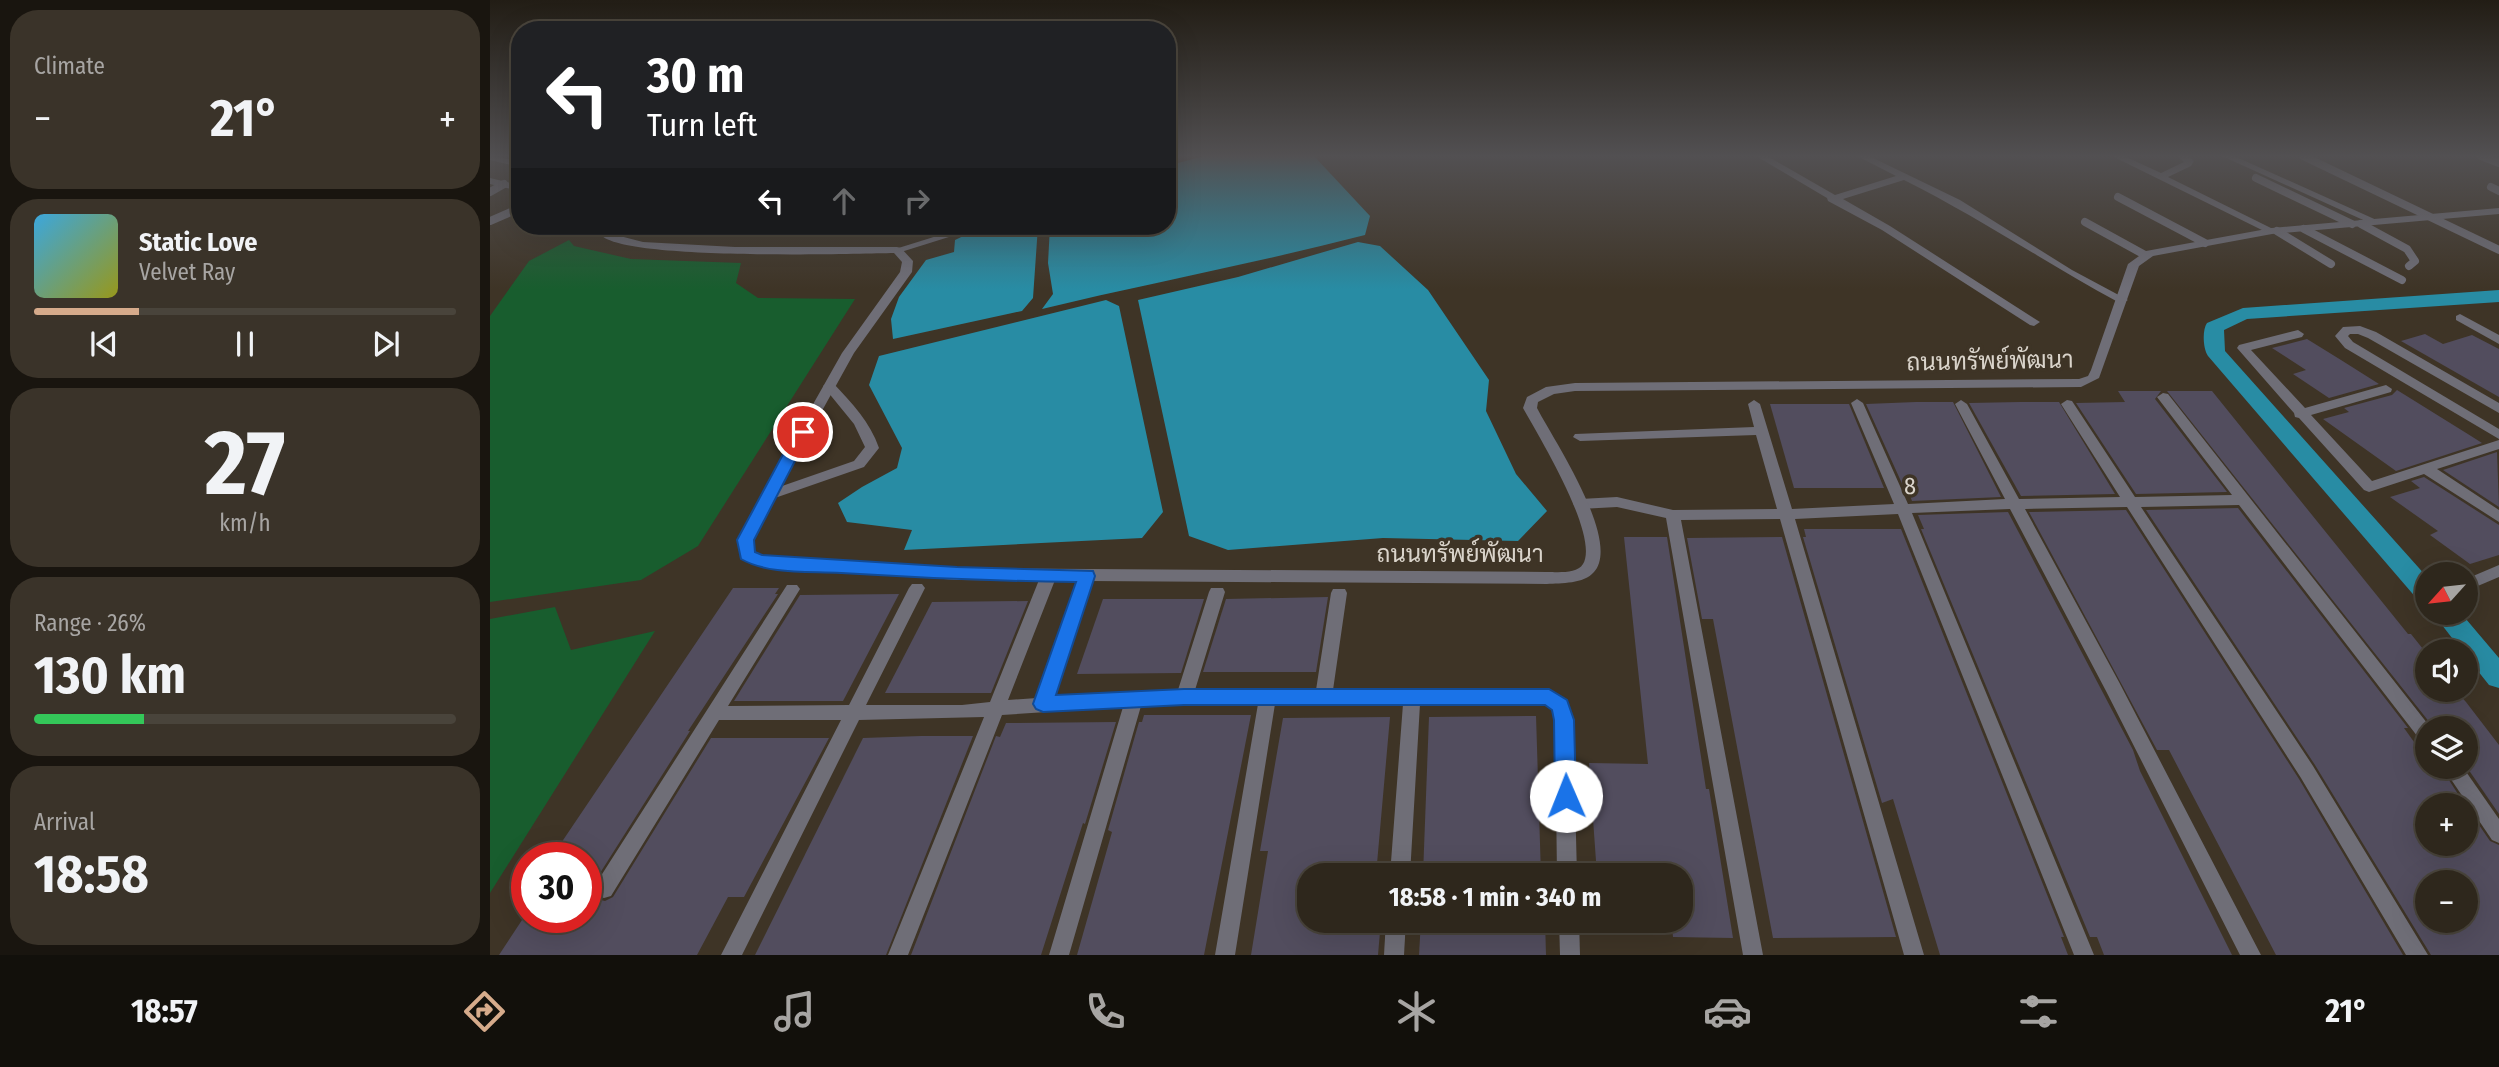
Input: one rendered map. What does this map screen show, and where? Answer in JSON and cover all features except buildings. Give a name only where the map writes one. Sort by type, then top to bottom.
[{"type":"street","points":[[1837,201],[1886,228],[2034,322]]},
{"type":"street","points":[[1953,201],[2070,272],[2122,300]]},
{"type":"street","points":[[2211,201],[2275,231]]},
{"type":"street","points":[[2328,201],[2376,222]]},
{"type":"street","points":[[2145,255],[2275,231],[2499,211]]},
{"type":"street","points":[[607,235],[616,242],[771,253],[897,250],[948,235]]},
{"type":"street","name":"ถนนทรัพย์พัฒนา","points":[[897,250],[908,261],[906,272],[848,354],[745,540],[747,555],[759,561],[957,574],[1581,574],[1591,567],[1594,556],[1580,504],[1564,467],[1531,408],[1532,400],[1538,394],[1575,387],[2081,383],[2093,378],[2097,370],[2134,264],[2145,255]]},
{"type":"street","points":[[2460,318],[2499,340]]},
{"type":"street","points":[[2499,409],[2372,335],[2360,330],[2347,330],[2341,336],[2350,345],[2499,435]]},
{"type":"street","points":[[2298,334],[2244,348],[2300,414],[2369,488],[2499,444]]},
{"type":"street","points":[[767,496],[859,464],[872,448],[869,438],[851,411],[830,386]]},
{"type":"street","points":[[2300,414],[2386,389]]},
{"type":"street","points":[[2164,397],[2415,721]]},
{"type":"street","points":[[1857,403],[1903,509],[2084,955]]},
{"type":"street","points":[[1754,404],[1914,955]]},
{"type":"street","points":[[1961,404],[2113,687],[2251,955]]},
{"type":"street","points":[[2067,404],[2307,772],[2418,955]]},
{"type":"street","points":[[1580,437],[1761,431]]},
{"type":"street","points":[[2425,468],[2499,517]]},
{"type":"street","name":"8","points":[[1580,504],[1616,502],[1642,505],[1673,515],[2244,500]]},
{"type":"street","points":[[1673,515],[1753,955]]},
{"type":"street","points":[[2478,580],[2499,571]]},
{"type":"street","points":[[898,955],[1049,575]]},
{"type":"street","points":[[1043,704],[1087,576]]},
{"type":"street","points":[[604,889],[792,589]]},
{"type":"street","points":[[731,955],[917,589]]},
{"type":"street","points":[[1184,697],[1217,592]]},
{"type":"street","points":[[1324,696],[1339,593]]},
{"type":"street","points":[[1225,955],[1268,696]]},
{"type":"street","points":[[1400,863],[1412,696]]},
{"type":"street","points":[[714,713],[962,712],[1043,704],[1184,697],[1549,697],[1560,706],[1564,720],[1567,863]]},
{"type":"street","points":[[1059,955],[1134,699]]},
{"type":"street","points":[[2460,779],[2499,834]]},
{"type":"street","points":[[1394,955],[1395,933]]},
{"type":"street","points":[[1569,933],[1570,955]]},
{"type":"lane","points":[[2125,201],[2205,243]]},
{"type":"lane","points":[[2306,201],[2407,249],[2415,261],[2409,266]]},
{"type":"lane","points":[[2400,201],[2499,250]]},
{"type":"lane","points":[[490,221],[511,212]]},
{"type":"lane","points":[[2085,222],[2145,255]]},
{"type":"lane","points":[[2304,229],[2402,281]]},
{"type":"lane","points":[[2275,231],[2330,264]]},
{"type":"green space","points":[[569,240],[574,246],[631,259],[741,263],[736,283],[758,298],[855,299],[698,546],[641,580],[490,602],[490,316],[529,261]]},
{"type":"green space","points":[[555,607],[571,650],[655,631],[522,842],[511,842],[511,860],[490,893],[490,619]]},
{"type":"water","points":[[1176,201],[1356,201],[1370,216],[1365,235],[1042,309],[1053,294],[1048,263],[1050,235],[1176,235]]},
{"type":"water","points":[[965,235],[1037,235],[1033,298],[1022,311],[893,339],[891,319],[899,297],[926,260],[954,252],[955,240]]},
{"type":"water","points":[[1358,242],[1380,246],[1428,290],[1489,380],[1486,411],[1516,474],[1547,511],[1518,541],[1383,538],[1228,550],[1189,536],[1138,300],[1238,277]]},
{"type":"water","points":[[1106,300],[1119,306],[1163,512],[1142,538],[904,550],[912,530],[847,522],[838,503],[897,468],[902,448],[869,385],[879,356]]},
{"type":"waterway","points":[[2415,579],[2215,352],[2214,327],[2243,314],[2499,296]]},
{"type":"waterway","points":[[2456,625],[2499,677]]},
{"type":"route","points":[[803,432],[776,477],[745,540],[747,555],[759,561],[803,565],[957,574],[1087,576],[1043,704],[1184,697],[1549,697],[1560,706],[1564,720],[1566,796]]}]
